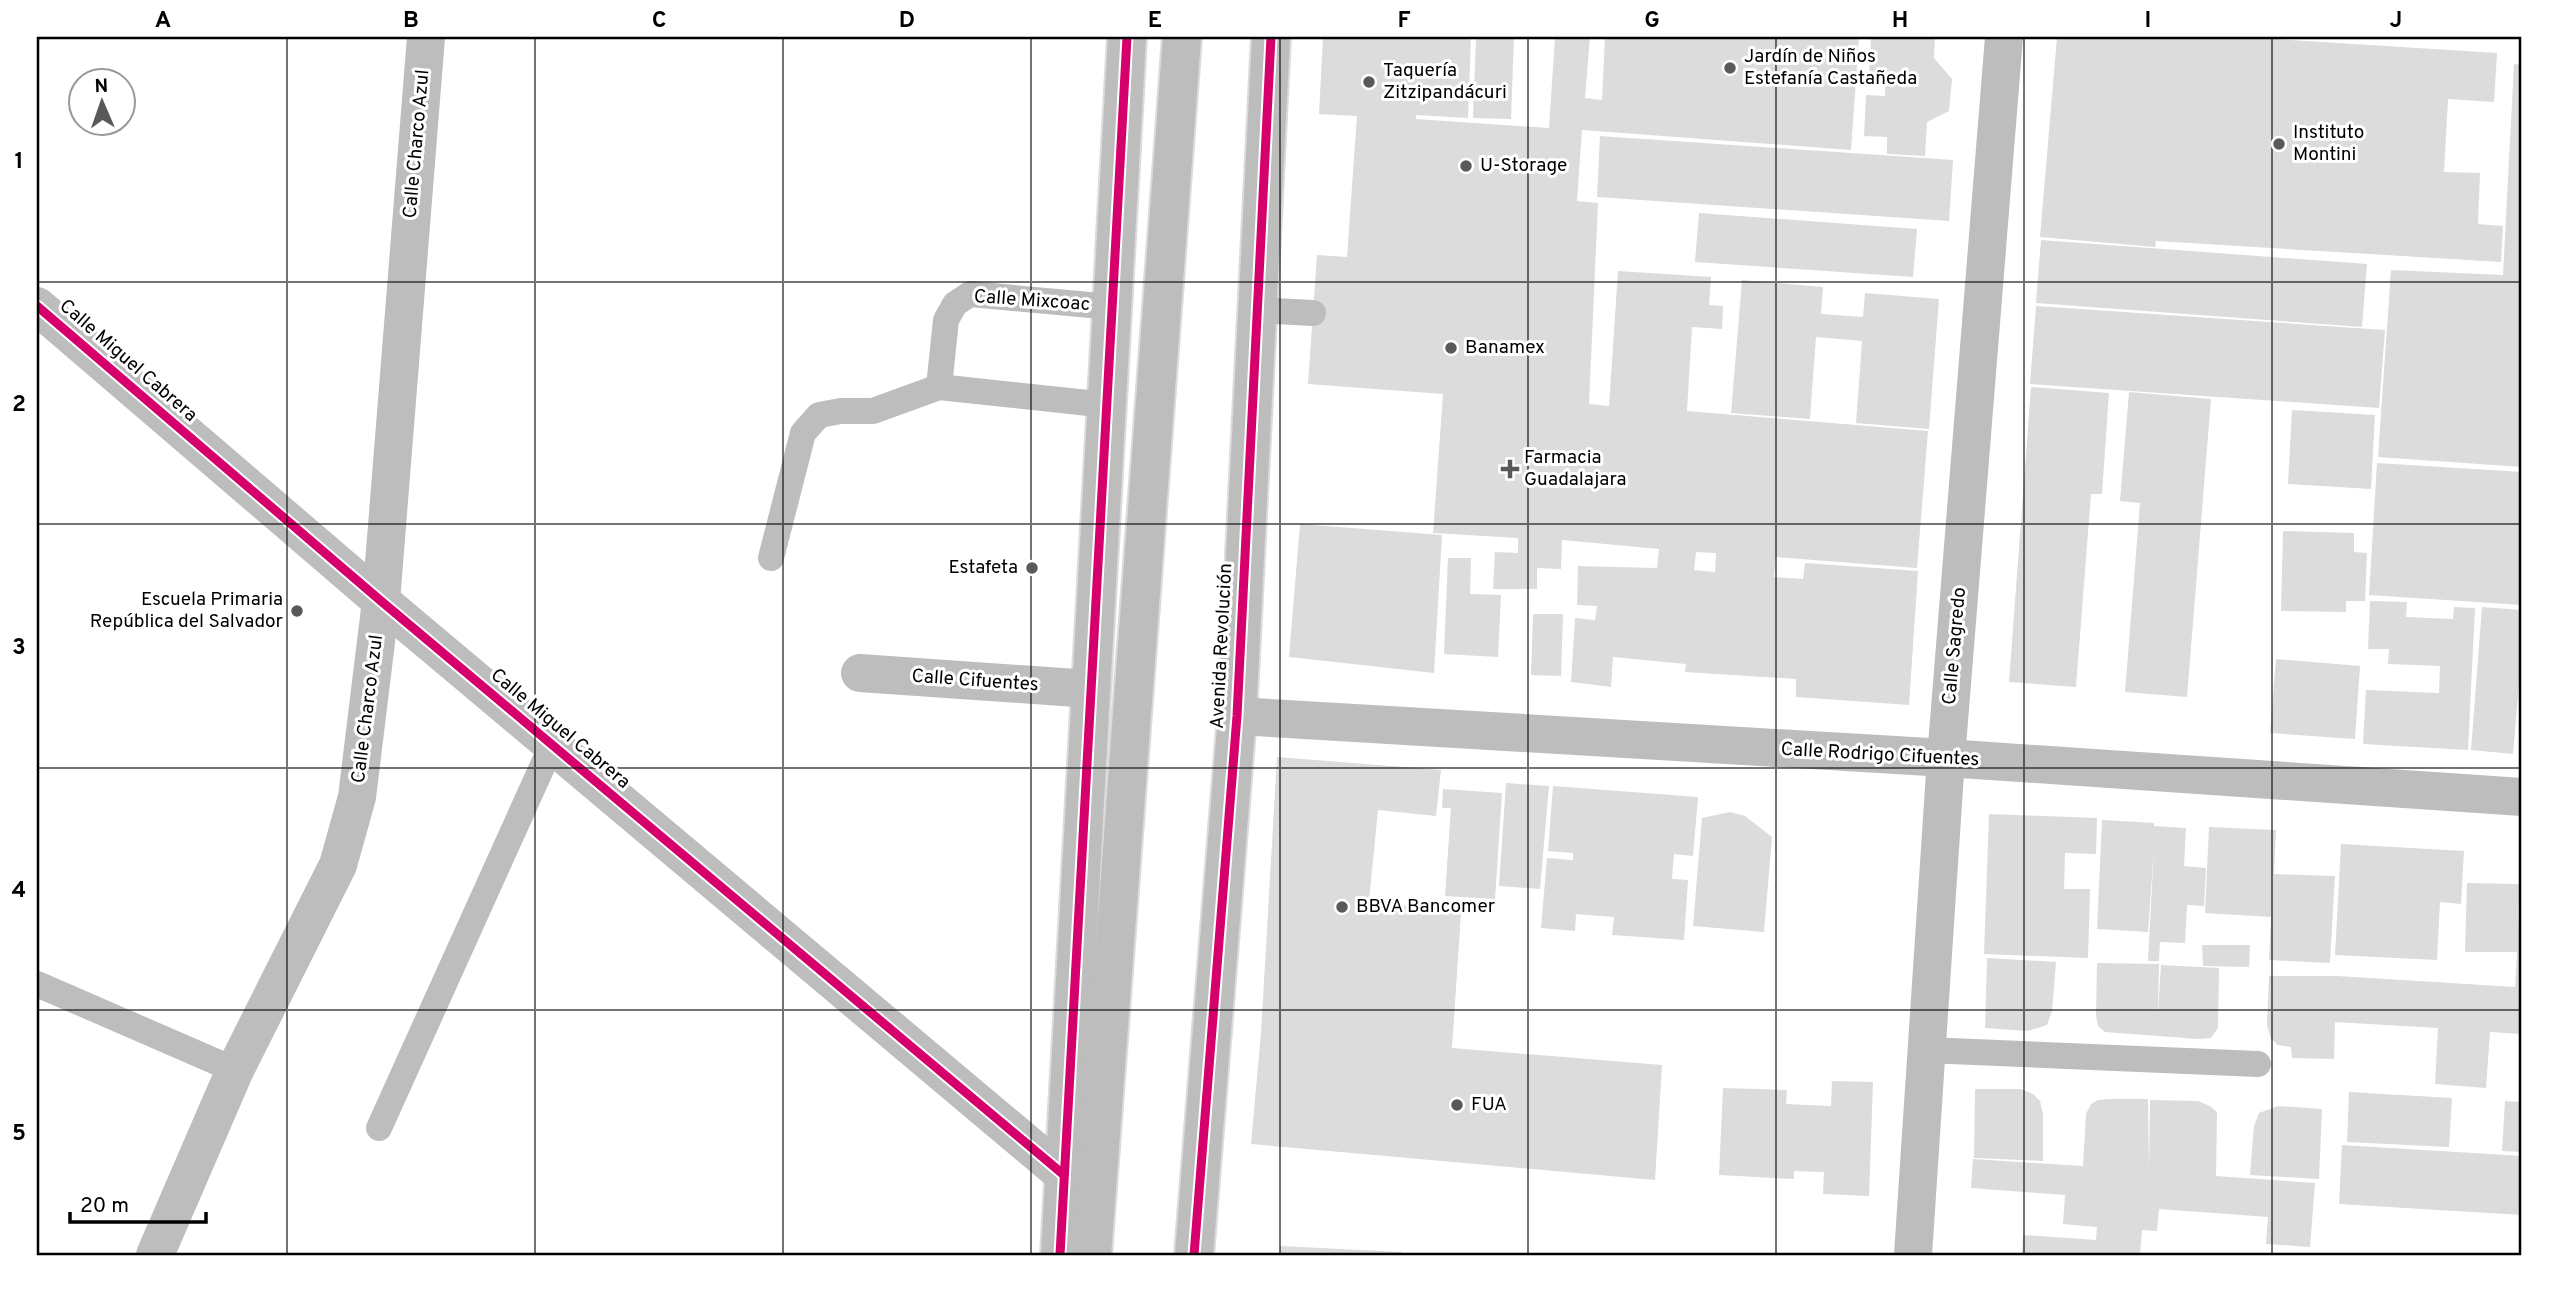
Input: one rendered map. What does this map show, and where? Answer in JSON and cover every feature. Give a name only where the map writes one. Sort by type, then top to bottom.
[{"type":"main road","name":"Calle Charco Azul","points":[[155,1255],[235,1070],[338,865],[357,797],[381,601],[426,37]]},
{"type":"main road","points":[[1060,1255],[1127,37]]},
{"type":"main road","points":[[1092,1255],[1182,37]]},
{"type":"main road","name":"Avenida Revolución","points":[[1194,1255],[1237,716],[1270,37]]},
{"type":"main road","name":"Calle Sagredo","points":[[1913,1255],[1946,758],[2004,37]]},
{"type":"main road","name":"Calle Miguel Cabrera","points":[[37,306],[381,601],[1064,1175]]},
{"type":"main road","name":"Calle Cifuentes","points":[[860,673],[1091,689]]},
{"type":"main road","name":"Calle Rodrigo Cifuentes","points":[[1237,716],[1946,758],[2522,797]]},
{"type":"lane","name":"Calle Mixcoac","points":[[939,387],[946,320],[955,304],[970,294],[1112,307]]},
{"type":"lane","points":[[1257,310],[1314,313]]},
{"type":"lane","points":[[771,558],[803,433],[819,415],[841,411],[873,411],[939,387],[1107,405]]},
{"type":"lane","points":[[379,1129],[552,745]]},
{"type":"lane","points":[[37,984],[235,1070]]},
{"type":"lane","points":[[1926,1050],[2258,1064]]},
{"type":"building","points":[[1323,37],[1471,37],[1468,118],[1416,115],[1416,119],[1549,128],[1555,37],[1590,37],[1585,98],[1602,100],[1605,37],[1859,37],[1851,150],[1582,130],[1577,201],[1598,203],[1589,404],[1609,406],[1618,271],[1711,277],[1709,305],[1723,306],[1722,329],[1692,327],[1687,411],[1928,431],[1917,568],[1776,557],[1774,577],[1803,579],[1805,563],[1918,571],[1909,705],[1796,697],[1796,679],[1685,672],[1686,664],[1613,657],[1611,687],[1571,682],[1575,618],[1595,620],[1597,606],[1577,605],[1578,566],[1657,568],[1659,549],[1562,540],[1561,569],[1537,568],[1537,589],[1493,589],[1495,552],[1518,553],[1518,538],[1433,533],[1443,394],[1308,384],[1317,255],[1347,257],[1357,116],[1319,114]],"holes":[[[1696,552],[1716,553],[1715,572],[1694,570]]]},
{"type":"building","points":[[1476,37],[1514,37],[1511,119],[1473,118]]},
{"type":"building","points":[[1871,37],[1935,37],[1934,58],[1952,79],[1949,111],[1927,122],[1925,156],[1887,154],[1887,137],[1864,136],[1866,95],[1885,96],[1885,76],[1869,76]]},
{"type":"building","points":[[2057,37],[2243,37],[2497,53],[2494,102],[2448,99],[2444,172],[2480,173],[2478,224],[2503,226],[2501,262],[2156,241],[2155,247],[2040,237]]},
{"type":"building","points":[[2514,64],[2522,65],[2522,467],[2378,457],[2391,270],[2503,275]]},
{"type":"building","points":[[1600,136],[1953,160],[1949,221],[1597,197]]},
{"type":"building","points":[[1699,213],[1917,229],[1913,277],[1695,262]]},
{"type":"building","points":[[2041,240],[2367,264],[2362,327],[2036,303]]},
{"type":"building","points":[[1742,280],[1823,287],[1821,314],[1863,317],[1865,293],[1939,299],[1929,429],[1856,423],[1862,341],[1816,337],[1810,419],[1731,413]]},
{"type":"building","points":[[2036,306],[2385,330],[2379,408],[2030,384]]},
{"type":"building","points":[[2031,387],[2109,393],[2102,494],[2091,494],[2076,687],[2009,682]]},
{"type":"building","points":[[2129,392],[2211,399],[2187,697],[2125,692],[2140,503],[2120,501]]},
{"type":"building","points":[[2292,410],[2375,415],[2371,489],[2288,484]]},
{"type":"building","points":[[2377,463],[2522,472],[2522,605],[2369,595]]},
{"type":"building","points":[[1300,524],[1442,535],[1434,673],[1289,657]]},
{"type":"building","points":[[2283,531],[2354,533],[2354,552],[2367,553],[2365,601],[2346,601],[2346,612],[2281,611]]},
{"type":"building","points":[[1448,558],[1471,558],[1470,594],[1501,595],[1498,657],[1444,654]]},
{"type":"building","points":[[2370,601],[2407,602],[2406,617],[2453,619],[2454,607],[2475,608],[2468,750],[2363,744],[2366,690],[2439,693],[2440,666],[2388,664],[2389,649],[2368,649]]},
{"type":"building","points":[[2482,607],[2522,610],[2522,649],[2513,754],[2471,750]]},
{"type":"building","points":[[1533,614],[1563,614],[1561,676],[1531,675]]},
{"type":"building","points":[[2276,659],[2360,666],[2355,739],[2270,733]]},
{"type":"building","points":[[1277,757],[1441,770],[1436,816],[1378,810],[1369,901],[1461,913],[1452,1048],[1662,1065],[1655,1180],[1251,1144],[1261,1033]]},
{"type":"building","points":[[1506,783],[1549,786],[1540,889],[1499,886]]},
{"type":"building","points":[[1553,786],[1698,797],[1693,856],[1674,854],[1672,879],[1688,880],[1684,940],[1612,935],[1614,917],[1576,914],[1575,931],[1541,928],[1547,858],[1573,860],[1573,853],[1548,851]]},
{"type":"building","points":[[1443,789],[1502,793],[1495,899],[1445,896],[1451,808],[1442,808]]},
{"type":"building","points":[[1730,812],[1745,816],[1772,837],[1764,932],[1693,926],[1702,818]]},
{"type":"building","points":[[1989,814],[2097,818],[2096,854],[2065,853],[2064,889],[2090,889],[2088,958],[1984,954]]},
{"type":"building","points":[[2102,820],[2186,828],[2184,866],[2206,868],[2204,906],[2187,905],[2185,943],[2160,942],[2159,961],[2148,961],[2154,848],[2148,932],[2097,929]]},
{"type":"building","points":[[2209,827],[2276,830],[2274,874],[2335,876],[2330,963],[2269,960],[2271,917],[2205,913]]},
{"type":"building","points":[[2341,844],[2464,851],[2461,904],[2440,902],[2437,960],[2335,955]]},
{"type":"building","points":[[2467,883],[2519,884],[2518,927],[2522,903],[2522,1034],[2490,1032],[2486,1088],[2435,1084],[2438,1028],[2335,1022],[2334,1059],[2292,1058],[2291,1047],[2278,1045],[2271,1039],[2267,1025],[2269,976],[2337,976],[2515,987],[2517,952],[2465,952]]},
{"type":"building","points":[[2202,945],[2250,945],[2249,967],[2203,966]]},
{"type":"building","points":[[1987,958],[2056,962],[2052,1011],[2047,1025],[2028,1031],[1985,1028]]},
{"type":"building","points":[[2097,963],[2159,964],[2158,1013],[2161,965],[2219,968],[2218,1028],[2211,1038],[2198,1039],[2105,1032],[2098,1026],[2096,1015]]},
{"type":"building","points":[[1832,1081],[1873,1082],[1869,1196],[1823,1194],[1824,1172],[1794,1171],[1794,1179],[1719,1175],[1723,1088],[1787,1090],[1786,1104],[1831,1106]]},
{"type":"building","points":[[1975,1089],[2021,1089],[2033,1094],[2040,1101],[2043,1114],[2043,1161],[1974,1158]]},
{"type":"building","points":[[2349,1092],[2452,1098],[2449,1147],[2347,1142]]},
{"type":"building","points":[[2108,1099],[2148,1099],[2149,1171],[2150,1100],[2198,1101],[2210,1106],[2217,1112],[2216,1176],[2315,1183],[2310,1247],[2266,1244],[2268,1217],[2159,1209],[2157,1231],[2142,1230],[2140,1255],[2022,1255],[2023,1235],[2096,1240],[2097,1227],[2063,1224],[2065,1195],[1971,1188],[1973,1159],[2083,1166],[2086,1114],[2091,1104]]},
{"type":"building","points":[[2505,1101],[2522,1102],[2522,1152],[2502,1151]]},
{"type":"building","points":[[2278,1106],[2322,1109],[2319,1179],[2250,1175],[2254,1126],[2259,1113]]},
{"type":"building","points":[[2342,1145],[2522,1156],[2522,1215],[2339,1204]]},
{"type":"building","points":[[1280,1246],[1402,1252],[1402,1255],[1280,1255]]},
{"type":"cycle path","points":[[1060,1255],[1127,37]]},
{"type":"cycle path","points":[[1194,1255],[1237,716],[1271,37]]},
{"type":"cycle path","points":[[37,306],[381,601],[1064,1175]]},
{"type":"place","name":"Jardín de Niños Estefanía Castañeda","points":[[1730,68]]},
{"type":"place","name":"Taquería Zitzipandácuri","points":[[1369,82]]},
{"type":"place","name":"Instituto Montini","points":[[2279,144]]},
{"type":"place","name":"U-Storage","points":[[1466,166]]},
{"type":"place","name":"Banamex","points":[[1451,348]]},
{"type":"place","name":"Farmacia Guadalajara","points":[[1510,469]]},
{"type":"place","name":"Estafeta","points":[[1032,568]]},
{"type":"place","name":"Escuela Primaria República del Salvador","points":[[297,611]]},
{"type":"place","name":"BBVA Bancomer","points":[[1342,907]]},
{"type":"place","name":"FUA","points":[[1457,1105]]}]
